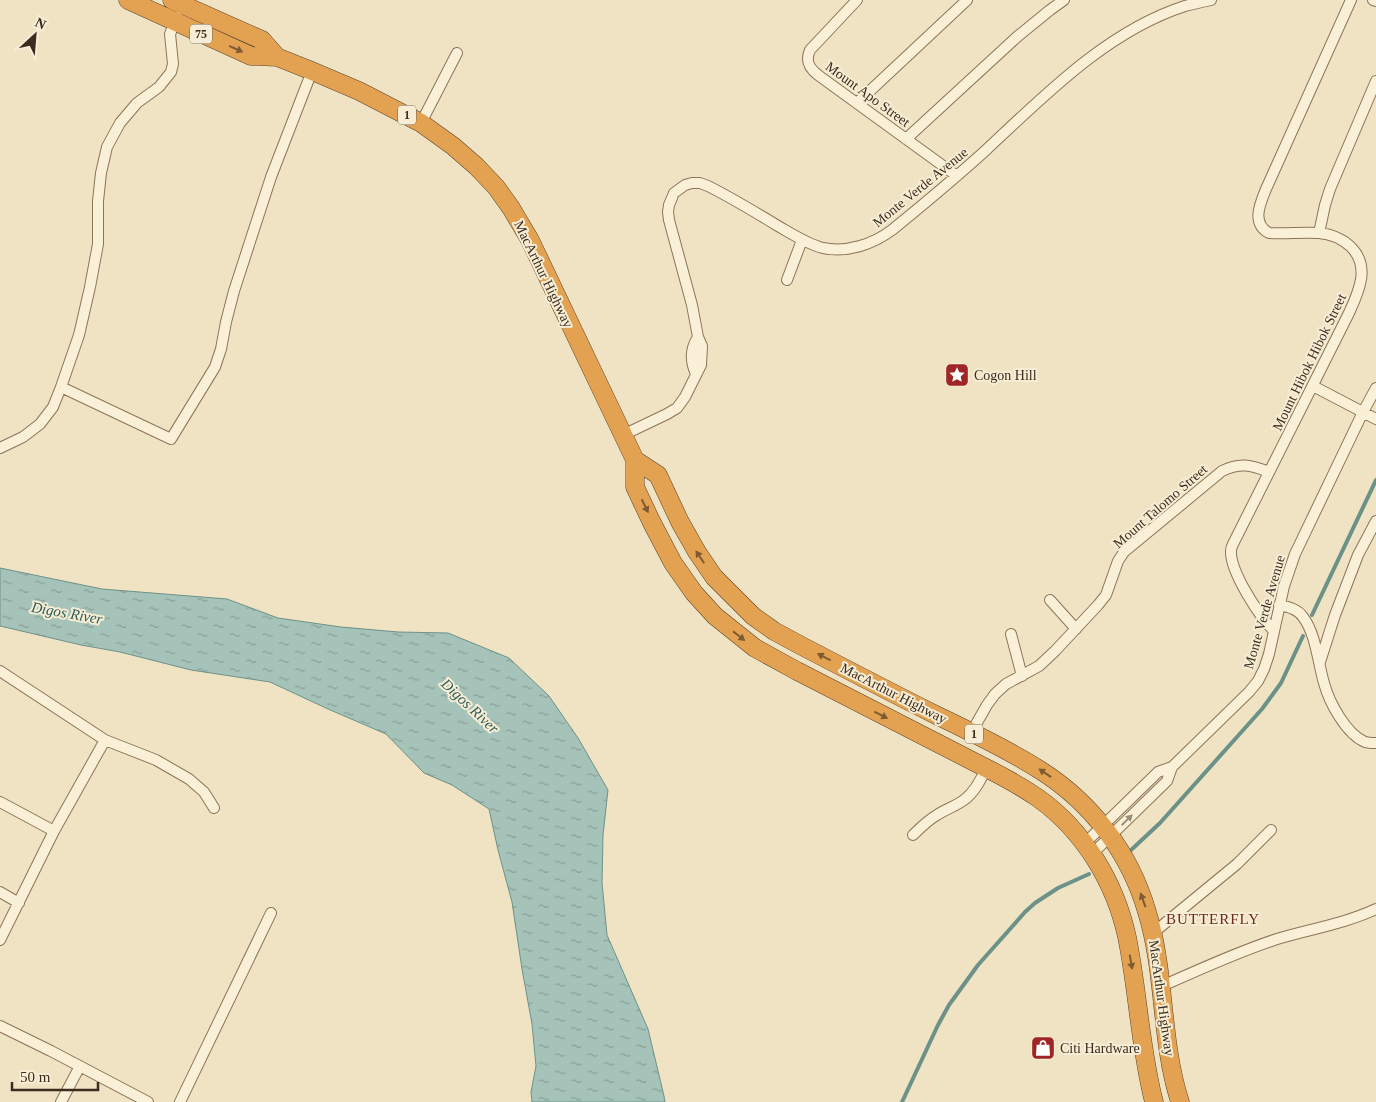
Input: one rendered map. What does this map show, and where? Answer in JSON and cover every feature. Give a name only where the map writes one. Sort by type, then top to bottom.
[{"type":"highway","name":"MacArthur Highway","points":[[128,0],[251,56],[277,57],[359,91],[421,123],[454,146],[496,187],[530,240],[635,460],[635,487],[673,562],[694,593],[715,616],[754,648],[797,672],[986,768],[1039,799],[1059,816],[1089,849],[1107,881],[1126,935],[1148,1078],[1154,1102]]},
{"type":"highway","name":"MacArthur Highway","points":[[178,2],[262,40],[277,57]]},
{"type":"highway","name":"MacArthur Highway","points":[[635,460],[658,475],[696,552],[714,577],[753,616],[774,631],[798,644],[1024,760],[1050,777],[1087,808],[1106,830],[1134,876],[1144,900],[1153,934],[1169,1058],[1180,1102]]},
{"type":"street","name":"Mount Apo Street","points":[[857,0],[810,50],[807,60],[812,70],[957,176]]},
{"type":"street","points":[[857,103],[967,0]]},
{"type":"street","points":[[906,139],[1018,36],[1064,0]]},
{"type":"street","name":"Monte Verde Avenue","points":[[623,435],[677,408],[685,397],[701,364],[702,346],[698,337],[692,305],[669,220],[669,205],[674,193],[685,185],[700,183],[802,240],[824,248],[838,249],[862,246],[883,237],[892,230],[957,176],[1051,90],[1103,49],[1131,30],[1146,23],[1184,6],[1211,0]]},
{"type":"street","name":"Mount Hibok Hibok Street","points":[[1274,631],[1253,604],[1236,572],[1231,551],[1355,300],[1362,278],[1362,265],[1356,251],[1344,241],[1334,236],[1268,233],[1259,224],[1258,214],[1266,189],[1351,0]]},
{"type":"street","points":[[0,448],[23,436],[40,424],[53,407],[61,387],[79,335],[90,288],[98,244],[98,201],[101,173],[107,147],[120,124],[137,103],[159,87],[170,72],[173,64],[170,34],[175,22],[178,2]]},
{"type":"street","points":[[421,123],[456,53]]},
{"type":"street","points":[[61,387],[171,439],[215,367],[221,349],[234,290],[271,177],[312,71]]},
{"type":"street","points":[[1318,234],[1330,189],[1376,81]]},
{"type":"street","points":[[787,280],[802,240]]},
{"type":"street","points":[[1312,386],[1376,420]]},
{"type":"street","name":"Monte Verde Avenue","points":[[1089,849],[1106,830],[1167,781],[1172,767],[1258,681],[1264,669],[1279,605],[1295,554],[1376,388]]},
{"type":"street","name":"Mount Talomo Street","points":[[972,732],[995,694],[1006,684],[1022,676],[1056,651],[1106,595],[1118,561],[1124,552],[1222,471],[1232,466],[1246,465],[1269,472]]},
{"type":"street","points":[[1320,663],[1335,615],[1358,555],[1376,521]]},
{"type":"street","points":[[1050,600],[1076,629]]},
{"type":"street","points":[[1279,605],[1290,608],[1304,617],[1320,663],[1324,683],[1341,719],[1353,734],[1366,743],[1376,744]]},
{"type":"street","points":[[1012,634],[1022,676]]},
{"type":"street","points":[[0,671],[105,740],[156,760],[189,779],[204,792],[214,808]]},
{"type":"street","points":[[0,940],[54,831],[105,740]]},
{"type":"street","points":[[913,834],[924,824],[964,800],[972,793],[986,768]]},
{"type":"street","points":[[0,802],[54,831]]},
{"type":"street","points":[[1153,934],[1237,864],[1271,830]]},
{"type":"street","points":[[0,892],[19,902]]},
{"type":"street","points":[[1160,987],[1277,940],[1336,924],[1376,909]]},
{"type":"street","points":[[180,1102],[271,913]]},
{"type":"street","points":[[0,1026],[148,1102]]},
{"type":"street","points":[[61,1102],[80,1066]]},
{"type":"water","name":"Digos River","points":[[0,568],[102,589],[227,599],[278,618],[341,627],[398,632],[448,633],[509,658],[549,696],[578,738],[608,790],[603,835],[602,883],[607,935],[648,1029],[665,1102],[532,1102],[531,1092],[536,1066],[532,1024],[512,902],[489,809],[452,785],[424,773],[386,734],[270,682],[191,670],[120,652],[0,626]]},
{"type":"waterway","points":[[1312,615],[1376,480]]},
{"type":"waterway","points":[[1130,851],[1160,823],[1262,709],[1281,683],[1303,636]]},
{"type":"waterway","points":[[902,1102],[949,1005],[978,965],[1035,903],[1058,888],[1089,874]]},
{"type":"place","name":"Cogon Hill","points":[[957,375]]},
{"type":"place","name":"Citi Hardware","points":[[1043,1048]]},
{"type":"district","name":"BUTTERFLY","points":[[1213,919]]}]
